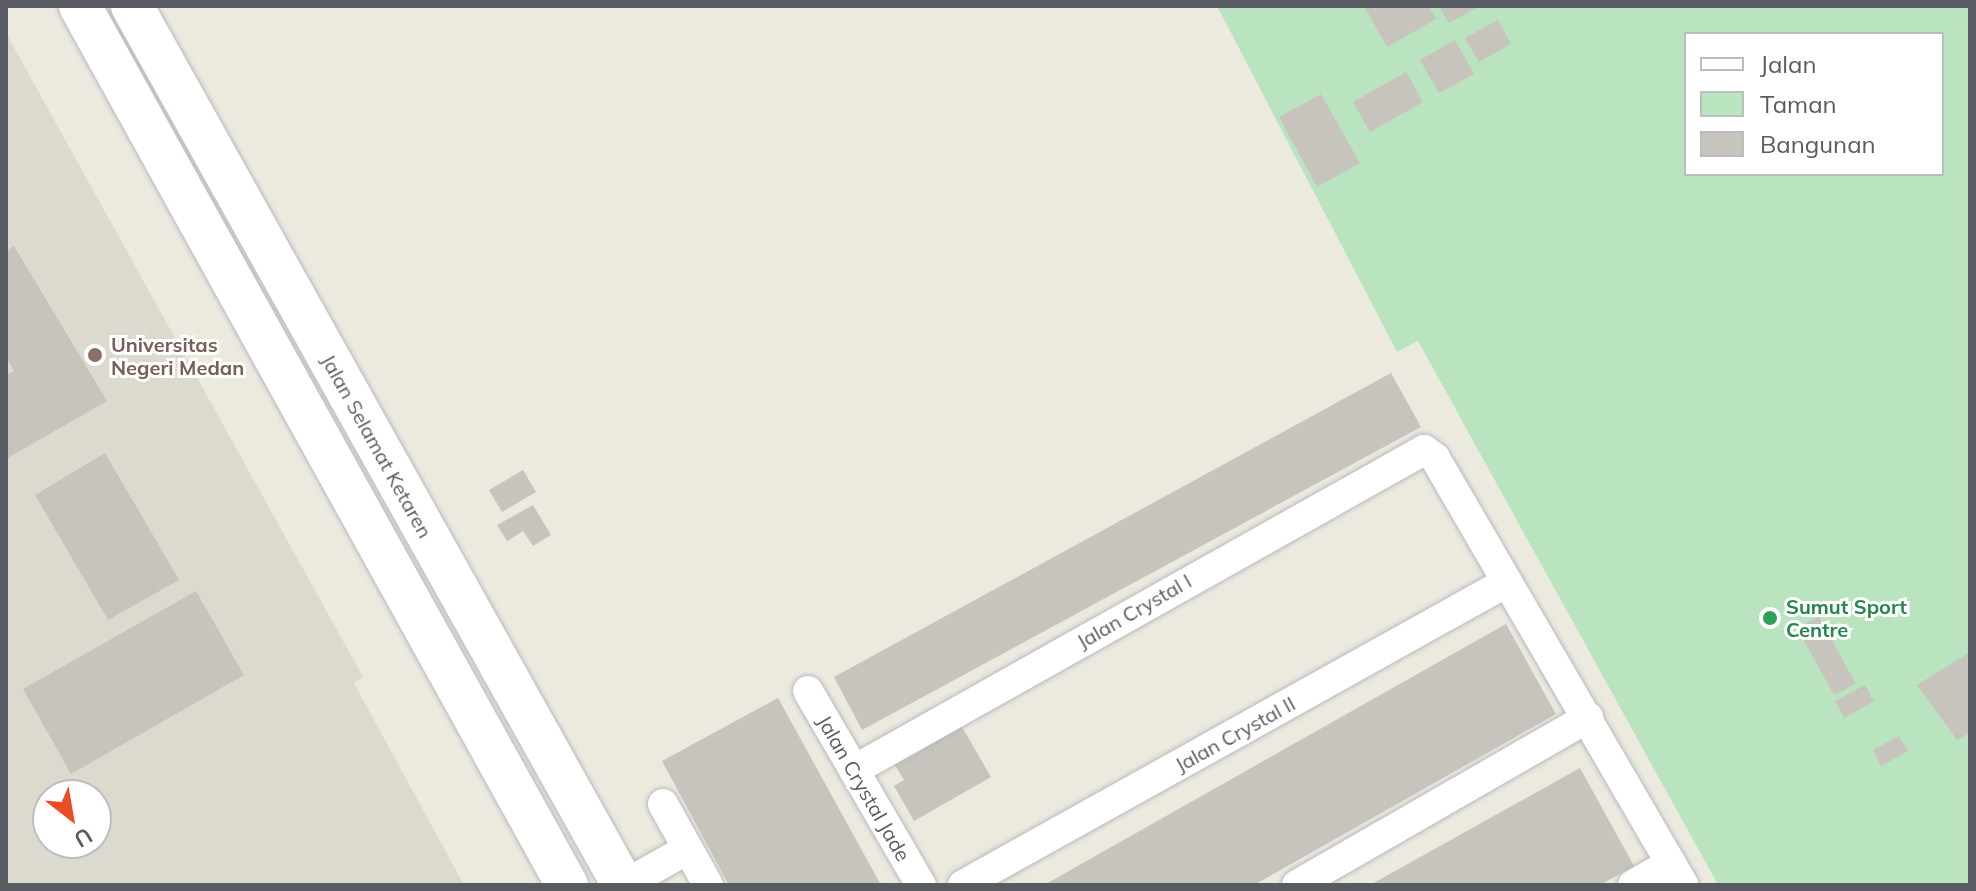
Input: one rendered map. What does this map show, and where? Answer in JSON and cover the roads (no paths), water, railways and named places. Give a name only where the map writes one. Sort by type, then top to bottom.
[{"type":"street","points":[[52,6],[89,21],[567,885]]},
{"type":"street","name":"Jalan Selamat Ketaren","points":[[132,6],[623,885]]},
{"type":"street","points":[[271,349],[310,325]]},
{"type":"street","name":"Jalan Crystal I","points":[[854,770],[1413,451],[1435,458],[1507,582]]},
{"type":"street","points":[[1507,582],[1678,874],[1633,885]]},
{"type":"street","name":"Jalan Crystal II","points":[[963,885],[1507,582]]},
{"type":"street","name":"Jalan Crystal Jade","points":[[808,691],[921,885]]},
{"type":"street","points":[[1297,885],[1588,718]]},
{"type":"street","points":[[663,804],[708,885]]},
{"type":"street","points":[[623,885],[688,849]]},
{"type":"place","name":"Universitas Negeri Medan","points":[[95,355]]},
{"type":"place","name":"Sumut Sport Centre","points":[[1770,618]]}]
